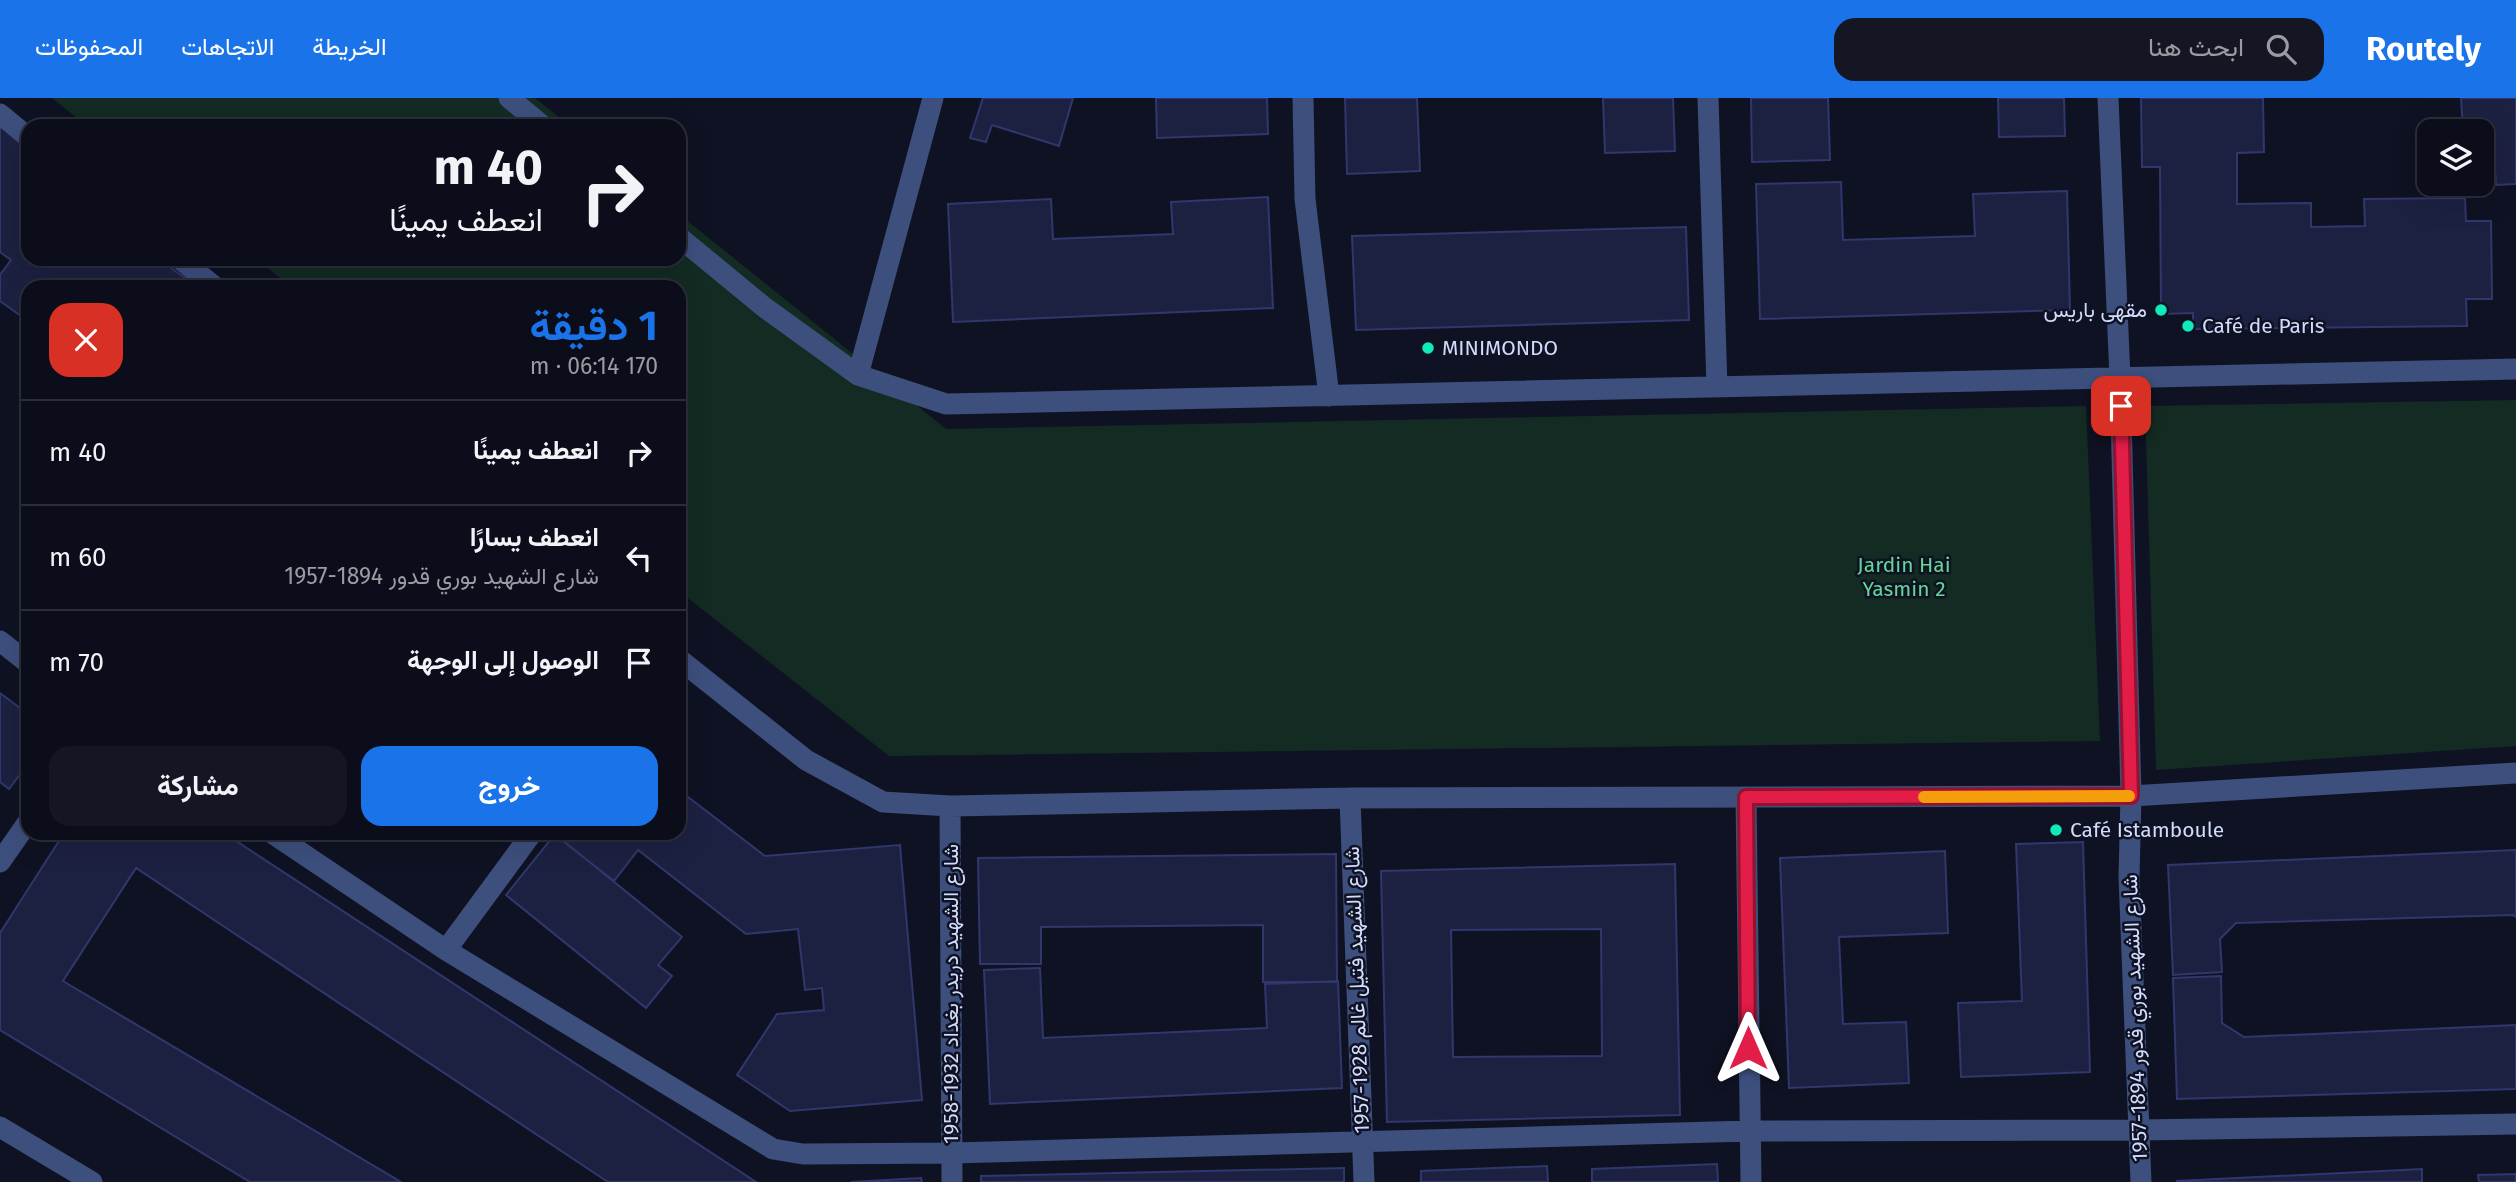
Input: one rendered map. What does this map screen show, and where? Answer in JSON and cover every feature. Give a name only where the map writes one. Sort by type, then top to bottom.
[{"type":"street","points":[[509,98],[534,119]]},
{"type":"street","points":[[858,375],[933,98]]},
{"type":"street","points":[[1303,98],[1305,199],[1329,396]]},
{"type":"street","points":[[1708,98],[1717,387]]},
{"type":"street","name":"شارع الشهيد بوري قدور 1894-1957","points":[[2108,98],[2120,378],[2131,796],[2129,877],[2141,1182]]},
{"type":"street","points":[[0,114],[21,131]]},
{"type":"street","points":[[686,243],[764,307],[858,375],[946,404],[2516,369]]},
{"type":"street","points":[[189,266],[206,280]]},
{"type":"street","points":[[0,641],[21,658]]},
{"type":"street","points":[[686,665],[806,760],[883,802],[950,806],[1350,798],[2131,796],[2516,773]]},
{"type":"street","points":[[1746,797],[1751,1182]]},
{"type":"street","name":"شارع الشهيد فتيل غالم 1928-1957","points":[[1350,798],[1364,1182]]},
{"type":"street","name":"شارع الشهيد دريدر بغداد 1932-1958","points":[[950,806],[952,1182]]},
{"type":"street","points":[[0,862],[21,832]]},
{"type":"street","points":[[282,840],[446,950],[774,1149],[803,1154],[951,1153],[1749,1131],[2139,1130],[2516,1124]]},
{"type":"street","points":[[446,950],[527,840]]},
{"type":"street","points":[[0,1128],[92,1182]]},
{"type":"green space","points":[[52,98],[535,98],[561,119],[78,119]]},
{"type":"green space","name":"Jardin Hai Yasmin 2","points":[[686,220],[946,429],[2086,406],[2100,741],[889,756],[686,596],[686,280],[283,280],[265,266],[686,266]]},
{"type":"green space","points":[[2516,400],[2516,746],[2156,770],[2145,406]]},
{"type":"building","points":[[983,98],[1073,98],[1059,146],[992,125],[986,142],[970,138]]},
{"type":"building","points":[[1156,98],[1267,98],[1268,134],[1157,138]]},
{"type":"building","points":[[1345,98],[1417,98],[1420,171],[1347,174]]},
{"type":"building","points":[[1603,98],[1673,98],[1675,151],[1605,153]]},
{"type":"building","points":[[1751,98],[1828,98],[1830,160],[1752,162]]},
{"type":"building","points":[[1998,98],[2064,98],[2065,136],[1999,137]]},
{"type":"building","points":[[2141,98],[2263,98],[2264,152],[2237,153],[2237,204],[2311,203],[2311,227],[2365,226],[2364,199],[2465,198],[2466,221],[2491,221],[2492,299],[2466,299],[2467,326],[2193,329],[2193,313],[2161,314],[2160,167],[2142,167]]},
{"type":"building","points":[[2461,98],[2516,98],[2516,184],[2496,185],[2494,119],[2462,119]]},
{"type":"building","points":[[0,112],[21,127],[21,266],[168,266],[188,280],[21,280],[21,316],[0,301],[0,275],[11,260],[0,252]]},
{"type":"building","points":[[1841,182],[1843,240],[1975,236],[1973,194],[2067,191],[2070,310],[1760,319],[1756,184]]},
{"type":"building","points":[[1268,197],[1273,308],[953,322],[948,204],[1051,199],[1053,239],[1173,234],[1171,202]]},
{"type":"building","points":[[1686,227],[1689,320],[1356,330],[1352,236]]},
{"type":"building","points":[[0,693],[21,709],[21,773],[9,789],[0,782]]},
{"type":"building","points":[[686,795],[765,856],[900,845],[922,1100],[790,1111],[737,1075],[777,1014],[824,1010],[822,988],[805,990],[798,929],[746,934],[638,850],[614,881],[561,840],[686,840]]},
{"type":"building","points":[[60,840],[235,840],[756,1182],[608,1182],[136,868],[63,981],[401,1182],[250,1182],[0,1030],[0,933]]},
{"type":"building","points":[[550,840],[562,840],[682,937],[658,965],[672,976],[646,1008],[506,895]]},
{"type":"building","points":[[2083,842],[2090,1072],[1961,1077],[1958,1003],[2022,1001],[2016,844]]},
{"type":"building","points":[[2516,850],[2516,917],[2236,923],[2220,939],[2222,972],[2173,975],[2168,865]]},
{"type":"building","points":[[1945,851],[1948,933],[1839,937],[1843,1024],[1906,1022],[1909,1083],[1789,1088],[1780,858]]},
{"type":"building","points":[[1336,854],[1337,982],[1263,982],[1263,925],[1041,927],[1041,964],[980,964],[978,858]]},
{"type":"building","points":[[1675,864],[1680,1115],[1387,1122],[1381,871]],"holes":[[[1601,929],[1602,1056],[1453,1057],[1451,930]]]},
{"type":"building","points":[[1040,968],[1043,1038],[1267,1028],[1265,984],[1338,981],[1342,1088],[990,1104],[984,970]]},
{"type":"building","points":[[2221,976],[2222,1023],[2244,1037],[2516,1025],[2516,1089],[2177,1099],[2173,978]]},
{"type":"building","points":[[1717,1164],[1718,1182],[1592,1182],[1592,1169]]},
{"type":"building","points":[[1547,1166],[1548,1182],[1421,1182],[1421,1171]]},
{"type":"building","points":[[1344,1168],[1344,1182],[981,1182],[981,1176]]},
{"type":"building","points":[[2422,1169],[2422,1182],[2177,1182],[2177,1181]]},
{"type":"building","points":[[2516,1174],[2516,1182],[2479,1182],[2478,1175]]},
{"type":"building","points":[[921,1178],[922,1182],[851,1182]]},
{"type":"slow traffic","points":[[1924,797],[2129,796]]},
{"type":"place","name":"مقهى باريس","points":[[2161,310]]},
{"type":"place","name":"Café de Paris","points":[[2188,326]]},
{"type":"place","name":"MINIMONDO","points":[[1428,348]]},
{"type":"place","name":"Café Istamboule","points":[[2056,830]]},
{"type":"route","points":[[1748,1048],[1746,797],[2131,796],[2121,406]]}]
